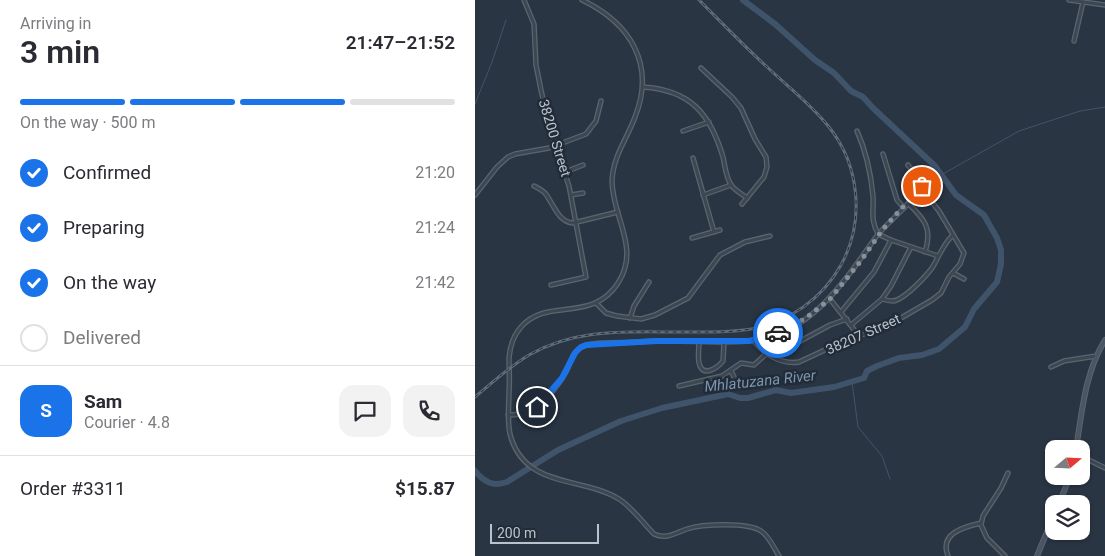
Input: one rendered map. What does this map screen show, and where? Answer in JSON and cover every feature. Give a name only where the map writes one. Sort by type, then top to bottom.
[{"type":"main road","points":[[1078,440],[1088,382],[1096,356],[1105,340]]},
{"type":"main road","points":[[1037,556],[1045,537]]},
{"type":"street","name":"38200 Street","points":[[524,0],[534,24],[536,65],[539,81],[546,114],[571,194],[586,277],[551,286]]},
{"type":"street","points":[[582,0],[616,21],[629,38],[640,63],[643,87],[641,100],[615,162],[613,190],[628,246],[626,266],[613,289],[596,303],[546,312],[531,318],[519,329],[510,349],[510,434],[521,456],[538,471],[556,480],[599,491],[620,499],[657,536],[669,536],[699,527],[751,527],[759,529],[764,533],[779,556]]},
{"type":"street","points":[[1069,0],[1105,4]]},
{"type":"street","points":[[1073,41],[1083,2]]},
{"type":"street","points":[[701,68],[741,108],[755,139],[766,157],[767,167],[764,177],[743,204]]},
{"type":"street","points":[[643,87],[662,89],[682,96],[695,105],[709,122],[716,135],[731,185],[747,198]]},
{"type":"street","points":[[475,195],[497,167],[508,157],[556,145],[586,134],[596,121],[601,101]]},
{"type":"street","points":[[683,131],[709,122]]},
{"type":"street","points":[[857,131],[869,175],[873,198],[873,221],[878,234],[938,256]]},
{"type":"street","points":[[883,154],[897,200],[904,208]]},
{"type":"street","points":[[693,158],[714,232]]},
{"type":"street","points":[[565,172],[583,165]]},
{"type":"street","points":[[509,415],[525,413],[537,407],[562,378],[575,353],[581,347],[657,341],[724,342],[753,340],[778,333],[799,323],[830,299],[856,267],[878,234],[919,191],[922,183],[908,165]]},
{"type":"street","points":[[703,194],[731,185]]},
{"type":"street","points":[[534,186],[545,194],[561,218],[567,222],[576,222],[618,212]]},
{"type":"street","name":"38207 Street","points":[[766,354],[797,363],[841,342],[889,324],[932,300],[941,292],[964,255],[962,248],[935,206],[919,191]]},
{"type":"street","points":[[571,194],[583,193]]},
{"type":"street","points":[[908,203],[926,225],[929,238],[925,252]]},
{"type":"street","points":[[692,238],[720,230]]},
{"type":"street","points":[[882,299],[893,301],[902,297],[924,277],[953,235]]},
{"type":"street","points":[[596,303],[606,313],[630,318],[647,318],[685,300],[699,285],[720,255],[745,242],[770,236]]},
{"type":"street","points":[[841,312],[874,272],[891,240]]},
{"type":"street","points":[[851,325],[882,299],[891,286],[911,247]]},
{"type":"street","points":[[953,273],[964,279]]},
{"type":"street","points":[[630,318],[633,306],[649,282]]},
{"type":"street","points":[[830,299],[859,336]]},
{"type":"street","points":[[788,346],[847,319]]},
{"type":"street","points":[[679,386],[722,376],[741,363],[754,365],[766,354],[753,340]]},
{"type":"street","points":[[699,342],[699,364],[705,371],[714,370],[723,361],[724,342]]},
{"type":"street","points":[[1051,367],[1064,361],[1096,356]]},
{"type":"street","points":[[731,371],[737,385]]},
{"type":"street","points":[[1090,460],[1105,468]]},
{"type":"street","points":[[1003,556],[987,538],[981,528],[981,522],[988,506],[1001,488],[1008,473]]},
{"type":"street","points":[[948,556],[946,543],[949,537],[960,528],[981,522]]},
{"type":"waterway","name":"Mhlatuzana River","points":[[475,471],[489,483],[507,482],[558,450],[621,421],[662,408],[728,394],[740,398],[748,398],[776,390],[791,393],[834,387],[864,378],[867,371],[877,366],[899,358],[922,355],[939,349],[965,327],[974,309],[997,282],[1001,264],[1001,250],[997,238],[984,215],[956,195],[935,166],[863,97],[851,91],[834,73],[815,60],[775,24],[743,0]]},
{"type":"waterway","points":[[475,104],[506,20]]},
{"type":"waterway","points":[[941,175],[1019,131],[1080,111],[1105,107]]},
{"type":"waterway","points":[[852,382],[858,427],[882,456],[890,479]]},
{"type":"railway","points":[[475,397],[529,355],[565,340],[602,333],[734,331],[765,326],[791,315],[803,307],[824,288],[841,265],[849,248],[854,230],[856,194],[853,176],[839,142],[815,111],[749,50],[699,0]]},
{"type":"way so far","points":[[778,333],[806,318],[830,299],[860,262],[874,240],[922,186]]},
{"type":"route","points":[[537,407],[567,371],[577,350],[586,345],[657,341],[749,341],[762,339],[778,333]]}]
